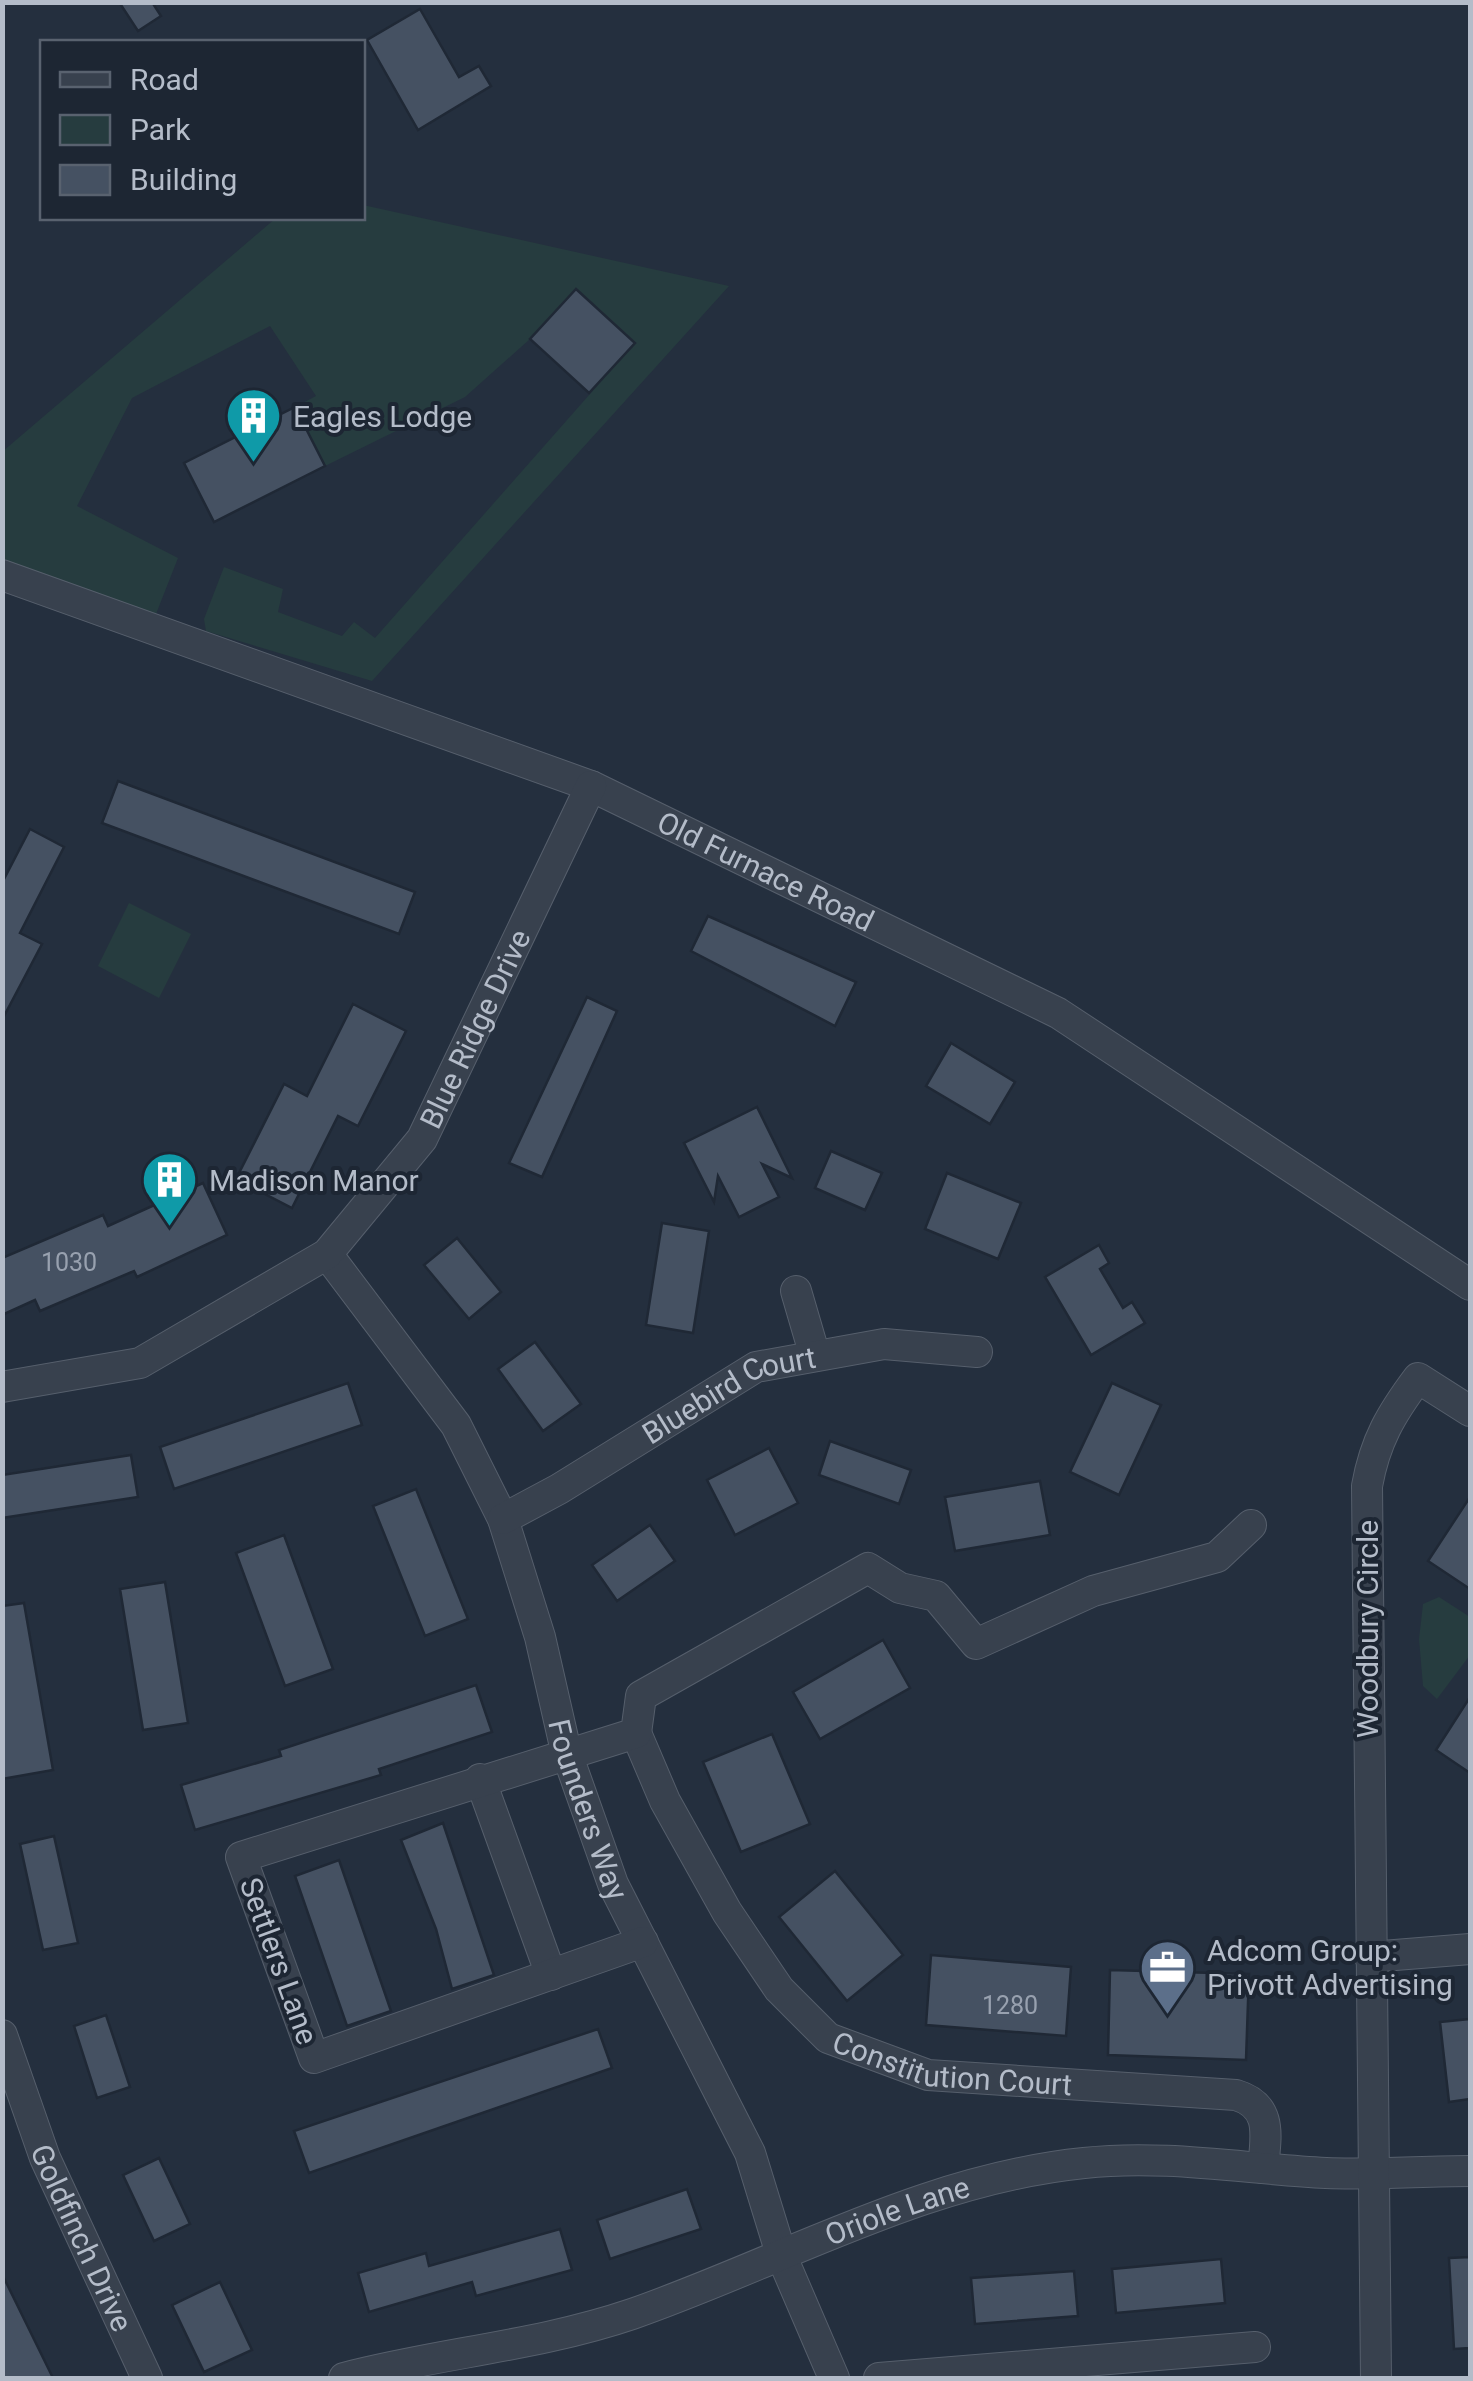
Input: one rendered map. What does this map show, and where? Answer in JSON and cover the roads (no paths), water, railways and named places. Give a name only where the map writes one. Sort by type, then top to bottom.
[{"type":"street","name":"Old Furnace Road","points":[[2,574],[592,786],[1058,1013],[1470,1285]]},
{"type":"street","name":"Blue Ridge Drive","points":[[2,1387],[140,1363],[327,1254],[422,1138],[592,786]]},
{"type":"street","name":"Founders Way","points":[[327,1254],[456,1425],[502,1518],[540,1637],[566,1751],[613,1884],[750,2153],[782,2257],[834,2378]]},
{"type":"street","points":[[796,1291],[814,1356]]},
{"type":"street","name":"Bluebird Court","points":[[502,1518],[559,1489],[756,1367],[884,1344],[977,1352]]},
{"type":"street","name":"Woodbury Circle","points":[[1376,2378],[1377,2172],[1370,1957],[1366,1524],[1374,1449],[1387,1418],[1418,1378],[1470,1411]]},
{"type":"street","points":[[636,1732],[641,1696],[868,1568],[900,1588],[936,1596],[976,1644],[1094,1591],[1217,1558],[1251,1525]]},
{"type":"street","name":"Settlers Lane","points":[[636,1732],[566,1751],[241,1857],[314,2058],[643,1942]]},
{"type":"street","name":"Constitution Court","points":[[636,1732],[665,1800],[727,1912],[779,1989],[828,2038],[928,2075],[1248,2098],[1266,2119],[1262,2168]]},
{"type":"street","points":[[480,1779],[551,1975]]},
{"type":"street","points":[[1370,1957],[1470,1948]]},
{"type":"street","name":"Goldfinch Drive","points":[[2,2035],[45,2158],[147,2378]]},
{"type":"street","name":"Oriole Lane","points":[[344,2378],[578,2330],[782,2257],[853,2224],[1014,2175],[1085,2162],[1188,2162],[1377,2172],[1470,2171]]},
{"type":"street","points":[[880,2378],[1255,2347]]},
{"type":"place","name":"Eagles Lodge","points":[[254,465]]},
{"type":"place","name":"Madison Manor","points":[[170,1229]]},
{"type":"place","name":"Adcom Group: Privott Advertising","points":[[1168,2016]]}]
